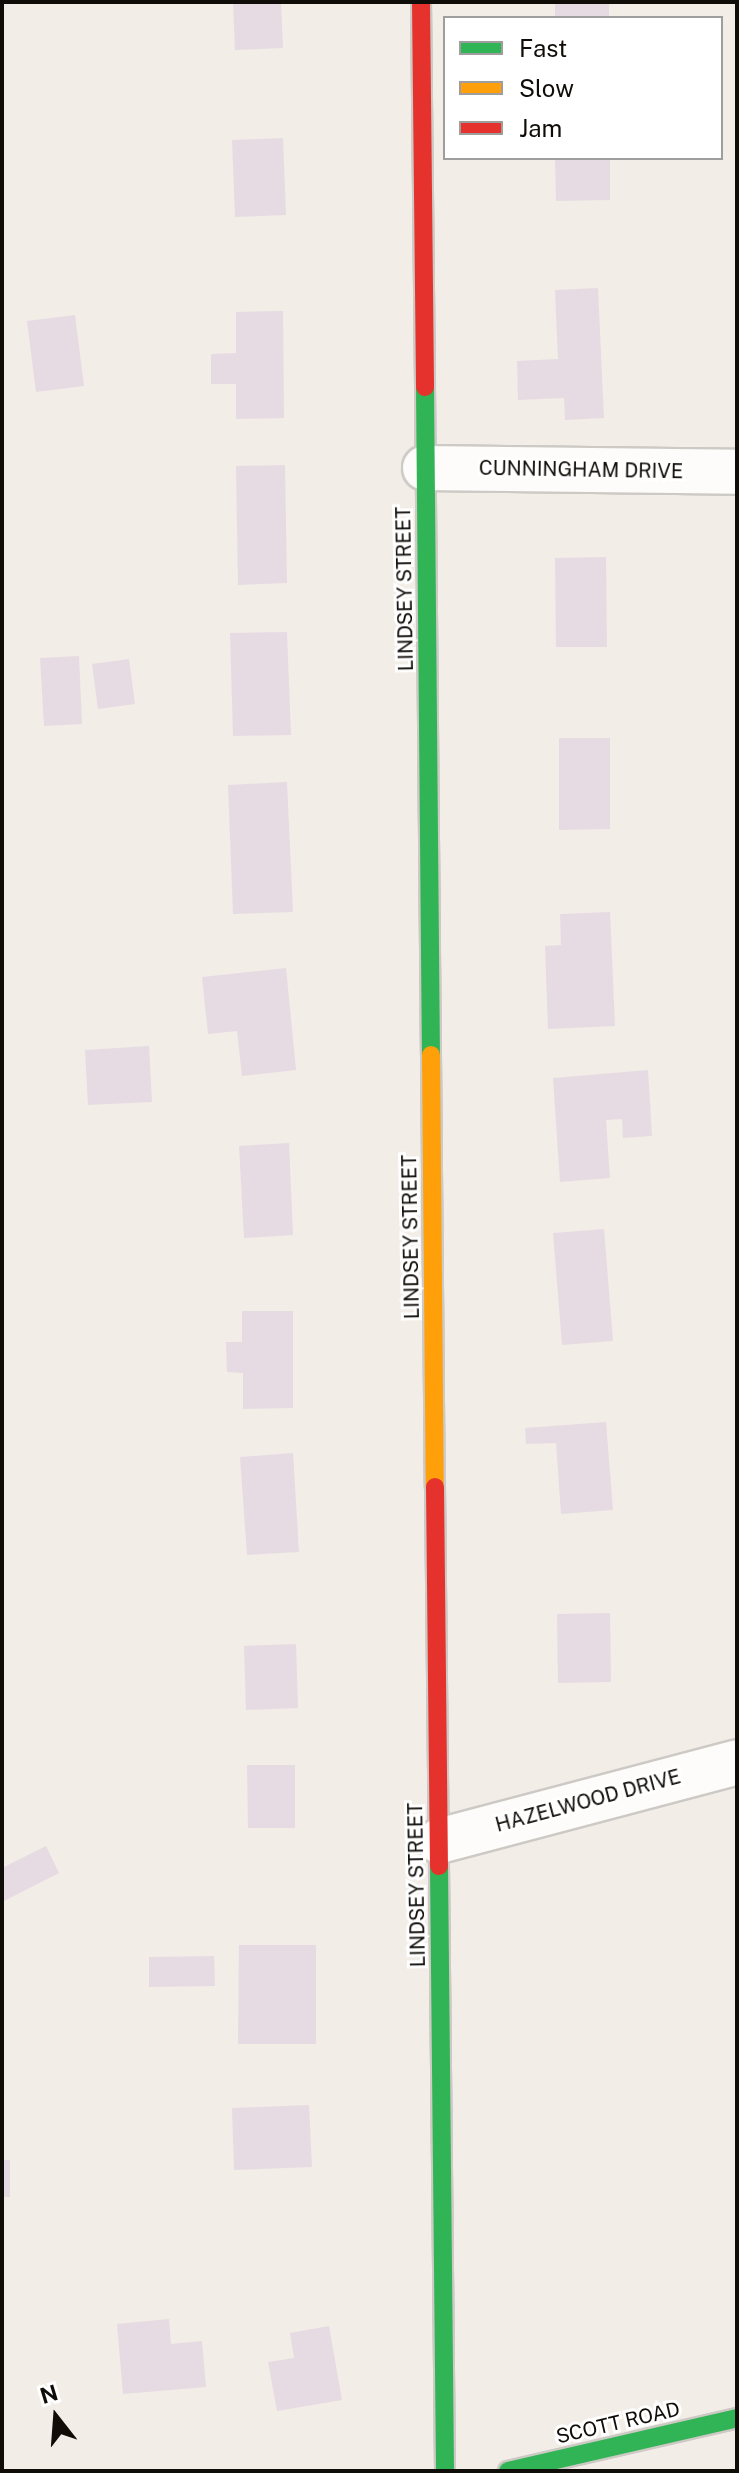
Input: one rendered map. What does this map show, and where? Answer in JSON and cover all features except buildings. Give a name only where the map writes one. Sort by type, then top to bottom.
[{"type":"street","name":"LINDSEY STREET","points":[[421,2],[445,2471]]},
{"type":"street","name":"CUNNINGHAM DRIVE","points":[[425,468],[737,472]]},
{"type":"street","name":"HAZELWOOD DRIVE","points":[[439,1841],[737,1762]]},
{"type":"street","name":"SCOTT ROAD","points":[[508,2471],[737,2418]]},
{"type":"traffic: fast","points":[[425,387],[431,1055]]},
{"type":"traffic: fast","points":[[439,1866],[445,2471]]},
{"type":"traffic: fast","points":[[508,2471],[737,2418]]},
{"type":"traffic: slow","points":[[431,1055],[435,1487]]},
{"type":"traffic: jam","points":[[421,2],[425,387]]},
{"type":"traffic: jam","points":[[435,1487],[439,1866]]}]
